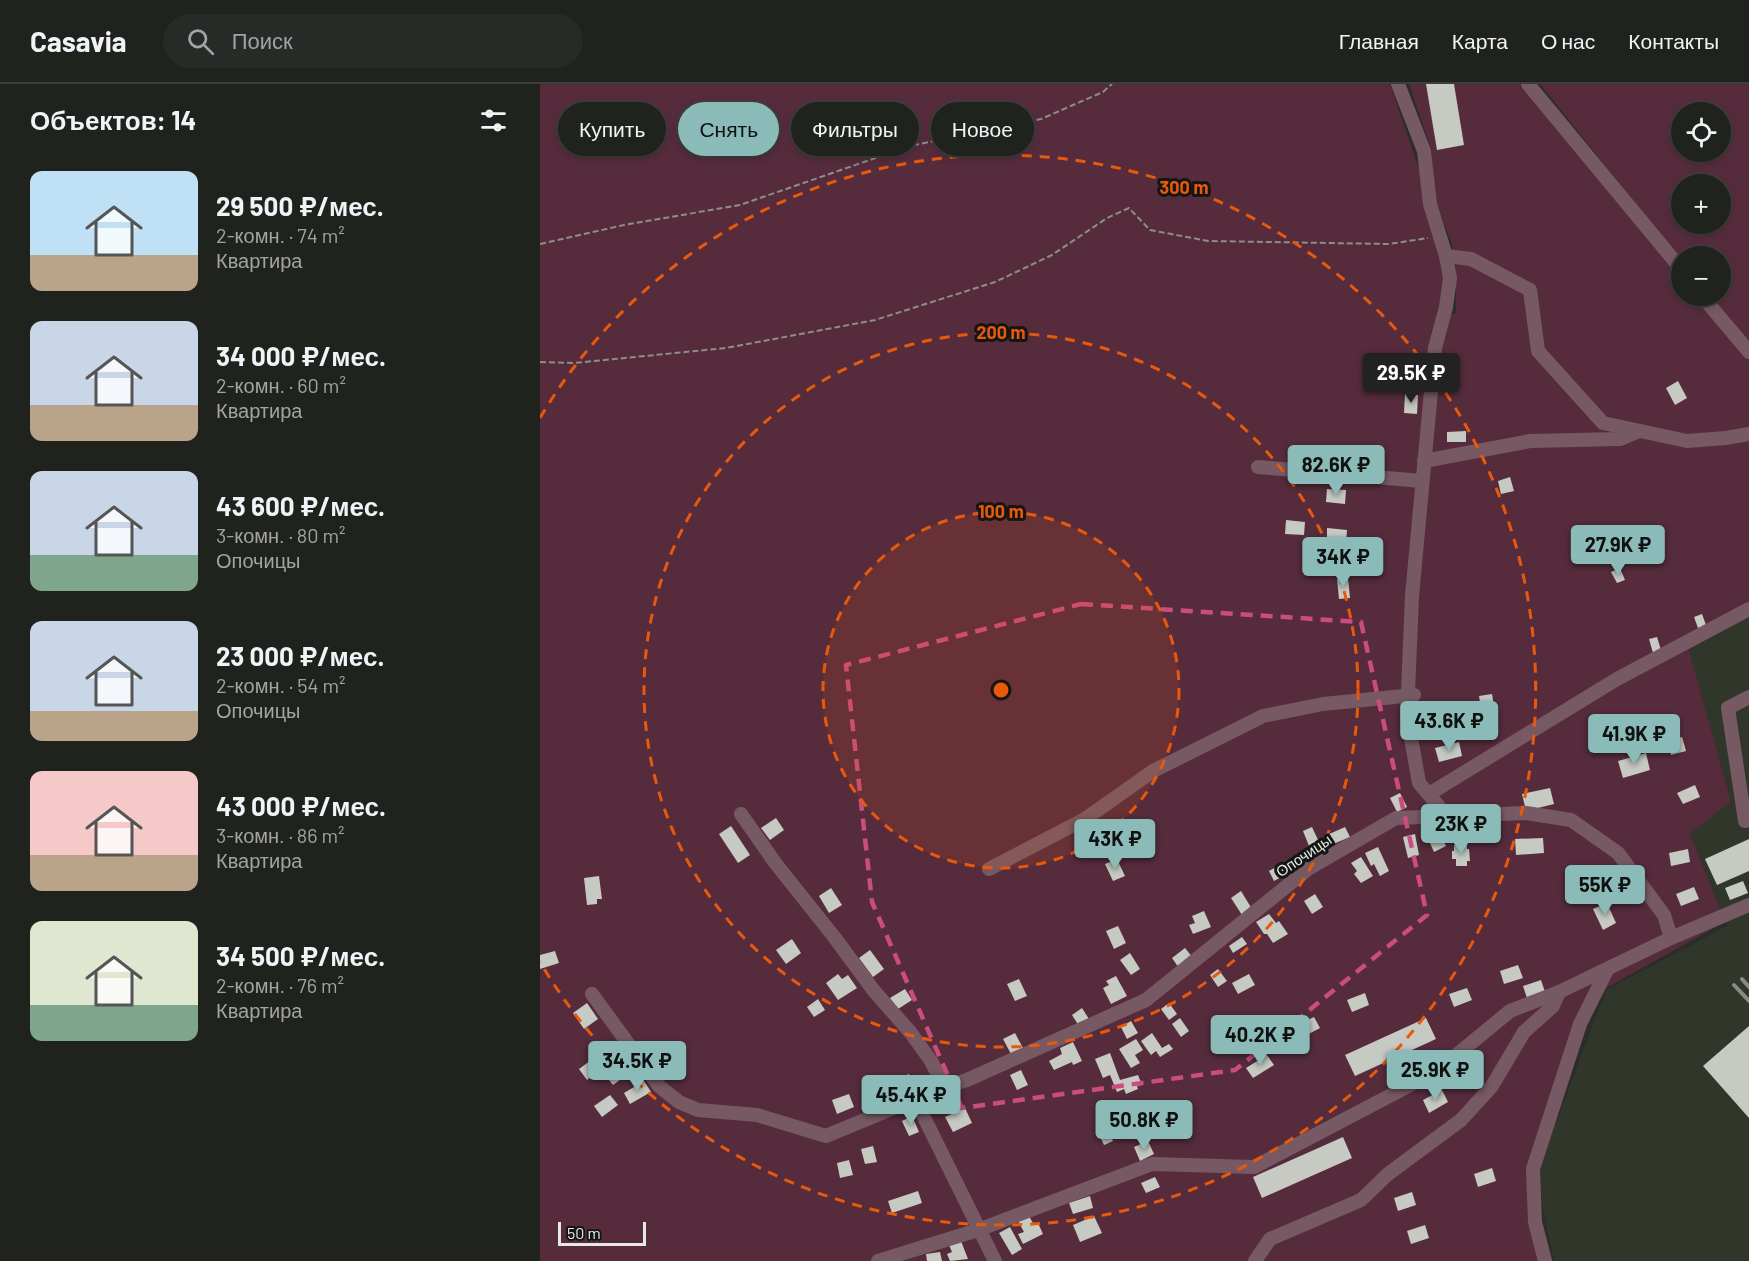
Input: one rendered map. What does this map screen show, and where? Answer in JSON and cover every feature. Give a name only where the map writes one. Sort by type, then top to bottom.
[{"type":"street","points":[[1398,84],[1424,152],[1430,204],[1446,256],[1450,278],[1446,307],[1435,348],[1412,596],[1412,695],[1407,715],[1419,783],[1446,816]]},
{"type":"street","points":[[1528,84],[1671,257]]},
{"type":"street","points":[[1446,256],[1471,259],[1530,290],[1538,351],[1603,423],[1687,441],[1749,434]]},
{"type":"street","points":[[1710,306],[1749,352]]},
{"type":"street","points":[[1424,461],[1530,441],[1620,439],[1639,431]]},
{"type":"street","points":[[1258,466],[1422,481]]},
{"type":"street","points":[[1429,794],[1617,680],[1749,609]]},
{"type":"street","points":[[989,869],[1085,819],[1153,771],[1263,716],[1323,704],[1412,695]]},
{"type":"street","points":[[1749,697],[1728,708],[1745,821],[1749,819]]},
{"type":"street","name":"Опочицы","points":[[592,994],[659,1086],[679,1102],[698,1110],[757,1115],[826,1136],[944,1087],[967,1080],[1146,1000],[1308,869],[1396,818],[1526,813],[1571,820],[1618,853],[1664,915],[1671,938]]},
{"type":"street","points":[[741,814],[776,864],[836,938],[874,991],[911,1033],[931,1062],[944,1087]]},
{"type":"street","points":[[878,1261],[978,1230],[1152,1164],[1254,1167],[1437,1071],[1510,1011],[1558,992],[1671,938],[1749,905]]},
{"type":"street","points":[[1545,1261],[1535,1222],[1533,1169],[1580,1024],[1607,970]]},
{"type":"street","points":[[1255,1261],[1270,1239],[1361,1200],[1388,1174],[1461,1120],[1492,1086],[1524,1032],[1553,1006],[1558,992]]},
{"type":"street","points":[[915,1099],[995,1261]]},
{"type":"path","points":[[540,244],[624,225],[740,205],[910,146],[1041,118],[1103,92],[1112,84]]},
{"type":"path","points":[[540,362],[574,363],[726,348],[875,320],[995,282],[1052,255],[1107,218],[1129,208],[1150,230],[1208,241],[1389,244],[1440,237]]},
{"type":"highlighted area","points":[[1081,604],[1361,622],[1427,915],[1235,1070],[962,1108],[872,902],[846,665]]},
{"type":"shaded area","points":[[540,84],[1390,84],[1420,172],[1442,252],[1445,285],[1439,315],[1456,313],[1456,268],[1452,244],[1436,202],[1431,148],[1409,84],[1520,84],[1671,265],[1671,306],[1711,306],[1732,321],[1719,306],[1731,306],[1731,246],[1671,248],[1540,84],[1749,84],[1749,615],[1689,650],[1731,802],[1690,833],[1725,922],[1597,993],[1527,1168],[1540,1261],[540,1261]]},
{"type":"shaded area","points":[[1749,615],[1749,1261],[1554,1261],[1537,1179],[1606,990],[1729,925],[1725,922],[1690,832],[1731,802],[1689,650]]},
{"type":"building","points":[[1426,84],[1454,84],[1464,145],[1437,150]]},
{"type":"building","points":[[1678,381],[1687,398],[1675,405],[1666,388]]},
{"type":"building","points":[[1405,394],[1418,395],[1417,414],[1404,413]]},
{"type":"building","points":[[1466,431],[1466,442],[1447,442],[1447,432]]},
{"type":"building","points":[[1324,451],[1343,452],[1343,464],[1323,463]]},
{"type":"building","points":[[1510,477],[1514,491],[1501,494],[1498,481]]},
{"type":"building","points":[[1327,489],[1346,490],[1345,504],[1326,502]]},
{"type":"building","points":[[1286,520],[1305,522],[1304,535],[1285,534]]},
{"type":"building","points":[[1327,528],[1347,530],[1346,543],[1327,542]]},
{"type":"building","points":[[1620,568],[1625,580],[1617,583],[1611,572]]},
{"type":"building","points":[[1348,578],[1350,598],[1339,599],[1337,579]]},
{"type":"building","points":[[1702,614],[1706,625],[1698,628],[1694,617]]},
{"type":"building","points":[[1657,637],[1661,650],[1653,653],[1649,639]]},
{"type":"building","points":[[1492,694],[1495,713],[1482,714],[1479,696]]},
{"type":"building","points":[[1682,737],[1686,751],[1671,755],[1667,741]]},
{"type":"building","points":[[1459,742],[1462,756],[1439,762],[1435,748]]},
{"type":"building","points":[[1646,753],[1650,770],[1623,778],[1618,761]]},
{"type":"building","points":[[1695,785],[1700,797],[1683,804],[1677,793]]},
{"type":"building","points":[[1550,788],[1554,804],[1526,811],[1522,794]]},
{"type":"building","points":[[1400,793],[1407,807],[1397,812],[1390,798]]},
{"type":"building","points":[[776,818],[784,830],[770,840],[761,828]]},
{"type":"building","points":[[731,826],[750,855],[738,863],[719,834]]},
{"type":"building","points":[[1312,827],[1319,842],[1309,846],[1303,831]]},
{"type":"building","points":[[1345,827],[1350,837],[1331,845],[1327,835]]},
{"type":"building","points":[[1438,829],[1446,846],[1434,852],[1426,834]]},
{"type":"building","points":[[1415,834],[1419,855],[1408,858],[1403,837]]},
{"type":"building","points":[[1543,838],[1544,853],[1516,855],[1515,839]]},
{"type":"building","points":[[1749,839],[1749,871],[1717,885],[1705,859]]},
{"type":"building","points":[[1467,844],[1470,861],[1467,861],[1467,866],[1456,866],[1456,859],[1452,859],[1454,845]]},
{"type":"building","points":[[1378,847],[1389,871],[1380,876],[1374,864],[1371,866],[1365,853]]},
{"type":"building","points":[[1688,849],[1690,862],[1671,866],[1669,853]]},
{"type":"building","points":[[1361,857],[1373,876],[1361,883],[1354,874],[1357,871],[1351,863]]},
{"type":"building","points":[[1117,859],[1125,876],[1113,881],[1105,864]]},
{"type":"building","points":[[1288,860],[1294,870],[1274,881],[1269,871]]},
{"type":"building","points":[[599,876],[602,899],[597,899],[597,904],[587,905],[584,878]]},
{"type":"building","points":[[1743,881],[1748,893],[1730,900],[1725,888]]},
{"type":"building","points":[[1694,887],[1699,899],[1681,906],[1676,894]]},
{"type":"building","points":[[831,888],[842,905],[829,913],[819,896]]},
{"type":"building","points":[[1241,891],[1252,909],[1242,915],[1231,898]]},
{"type":"building","points":[[1315,894],[1323,907],[1312,914],[1304,901]]},
{"type":"building","points":[[1607,903],[1616,923],[1603,930],[1593,909]]},
{"type":"building","points":[[1204,911],[1211,927],[1193,934],[1189,925],[1195,923],[1192,916]]},
{"type":"building","points":[[1269,914],[1276,923],[1279,921],[1288,934],[1273,943],[1256,922]]},
{"type":"building","points":[[1118,926],[1126,943],[1114,949],[1106,931]]},
{"type":"building","points":[[1242,937],[1247,944],[1233,953],[1229,946]]},
{"type":"building","points":[[792,939],[801,953],[786,964],[776,950]]},
{"type":"building","points":[[1185,948],[1193,958],[1179,968],[1172,958]]},
{"type":"building","points":[[870,950],[884,969],[873,977],[859,958]]},
{"type":"building","points":[[555,951],[559,963],[540,969],[540,955]]},
{"type":"building","points":[[1130,953],[1140,969],[1131,975],[1120,960]]},
{"type":"building","points":[[1518,965],[1523,978],[1504,984],[1500,971]]},
{"type":"building","points":[[1218,969],[1227,981],[1218,987],[1210,975]]},
{"type":"building","points":[[838,974],[842,979],[848,975],[857,988],[838,1000],[826,983]]},
{"type":"building","points":[[1249,974],[1255,985],[1238,994],[1232,983]]},
{"type":"building","points":[[1116,976],[1127,996],[1111,1004],[1103,988],[1109,985],[1106,981]]},
{"type":"building","points":[[1019,979],[1027,996],[1015,1001],[1007,984]]},
{"type":"building","points":[[1541,980],[1545,992],[1527,998],[1523,986]]},
{"type":"building","points":[[1467,988],[1472,1000],[1454,1007],[1449,994]]},
{"type":"building","points":[[905,989],[912,1000],[898,1009],[890,998]]},
{"type":"building","points":[[1365,993],[1369,1005],[1352,1012],[1347,1000]]},
{"type":"building","points":[[818,999],[825,1010],[814,1017],[807,1007]]},
{"type":"building","points":[[587,1003],[598,1019],[584,1029],[573,1013]]},
{"type":"building","points":[[1169,1003],[1177,1014],[1169,1020],[1161,1009]]},
{"type":"building","points":[[1082,1008],[1089,1019],[1079,1026],[1072,1015]]},
{"type":"building","points":[[1314,1017],[1320,1028],[1303,1037],[1297,1025]]},
{"type":"building","points":[[1180,1018],[1189,1031],[1181,1037],[1172,1024]]},
{"type":"building","points":[[1426,1018],[1436,1039],[1355,1076],[1345,1055]]},
{"type":"building","points":[[1131,1021],[1138,1033],[1127,1039],[1121,1027]]},
{"type":"building","points":[[1749,1026],[1749,1118],[1703,1066]]},
{"type":"building","points":[[1015,1033],[1023,1048],[1011,1054],[1003,1039]]},
{"type":"building","points":[[1152,1033],[1162,1048],[1169,1044],[1173,1049],[1160,1057],[1156,1051],[1151,1055],[1141,1041]]},
{"type":"building","points":[[1136,1039],[1143,1050],[1135,1055],[1140,1063],[1131,1068],[1119,1049]]},
{"type":"building","points":[[1073,1042],[1082,1061],[1073,1065],[1072,1062],[1054,1070],[1049,1061],[1062,1054],[1060,1048]]},
{"type":"building","points":[[1110,1053],[1120,1080],[1138,1075],[1142,1085],[1137,1086],[1138,1089],[1126,1094],[1124,1089],[1117,1092],[1110,1075],[1103,1078],[1095,1059]]},
{"type":"building","points":[[1267,1055],[1274,1065],[1253,1078],[1246,1068]]},
{"type":"building","points":[[594,1058],[602,1068],[587,1080],[579,1069]]},
{"type":"building","points":[[620,1063],[628,1074],[613,1085],[605,1075]]},
{"type":"building","points":[[1021,1070],[1028,1085],[1017,1090],[1010,1075]]},
{"type":"building","points":[[909,1074],[914,1085],[897,1092],[893,1081]]},
{"type":"building","points":[[644,1081],[651,1092],[630,1104],[624,1093]]},
{"type":"building","points":[[1442,1090],[1448,1102],[1429,1113],[1423,1100]]},
{"type":"building","points":[[849,1094],[854,1107],[837,1114],[832,1100]]},
{"type":"building","points":[[610,1095],[618,1105],[602,1117],[594,1106]]},
{"type":"building","points":[[965,1108],[972,1123],[953,1132],[945,1117]]},
{"type":"building","points":[[912,1116],[919,1132],[909,1136],[902,1121]]},
{"type":"building","points":[[1107,1128],[1113,1141],[1104,1145],[1098,1132]]},
{"type":"building","points":[[1343,1137],[1352,1158],[1262,1198],[1253,1177]]},
{"type":"building","points":[[1148,1141],[1154,1154],[1140,1161],[1134,1147]]},
{"type":"building","points":[[873,1146],[877,1162],[865,1164],[861,1149]]},
{"type":"building","points":[[849,1160],[853,1175],[840,1178],[837,1163]]},
{"type":"building","points":[[1492,1168],[1496,1181],[1478,1187],[1474,1174]]},
{"type":"building","points":[[1155,1177],[1160,1187],[1146,1193],[1141,1183]]},
{"type":"building","points":[[918,1191],[922,1203],[892,1213],[888,1201]]},
{"type":"building","points":[[1412,1192],[1416,1205],[1398,1211],[1394,1198]]},
{"type":"building","points":[[1090,1196],[1093,1208],[1073,1214],[1069,1203]]},
{"type":"building","points":[[1029,1216],[1034,1225],[1038,1223],[1043,1234],[1023,1244],[1018,1234],[1024,1232],[1018,1221]]},
{"type":"building","points":[[1094,1216],[1102,1233],[1080,1242],[1073,1225]]},
{"type":"building","points":[[1425,1225],[1429,1238],[1411,1244],[1407,1231]]},
{"type":"building","points":[[1010,1227],[1022,1249],[1012,1255],[999,1233]]},
{"type":"building","points":[[961,1241],[968,1259],[950,1261],[947,1254],[952,1252],[949,1245]]},
{"type":"building","points":[[940,1252],[942,1261],[927,1261],[926,1254]]},
{"type":"railway","points":[[1742,979],[1749,987]]},
{"type":"railway","points":[[1734,985],[1749,1001]]}]
